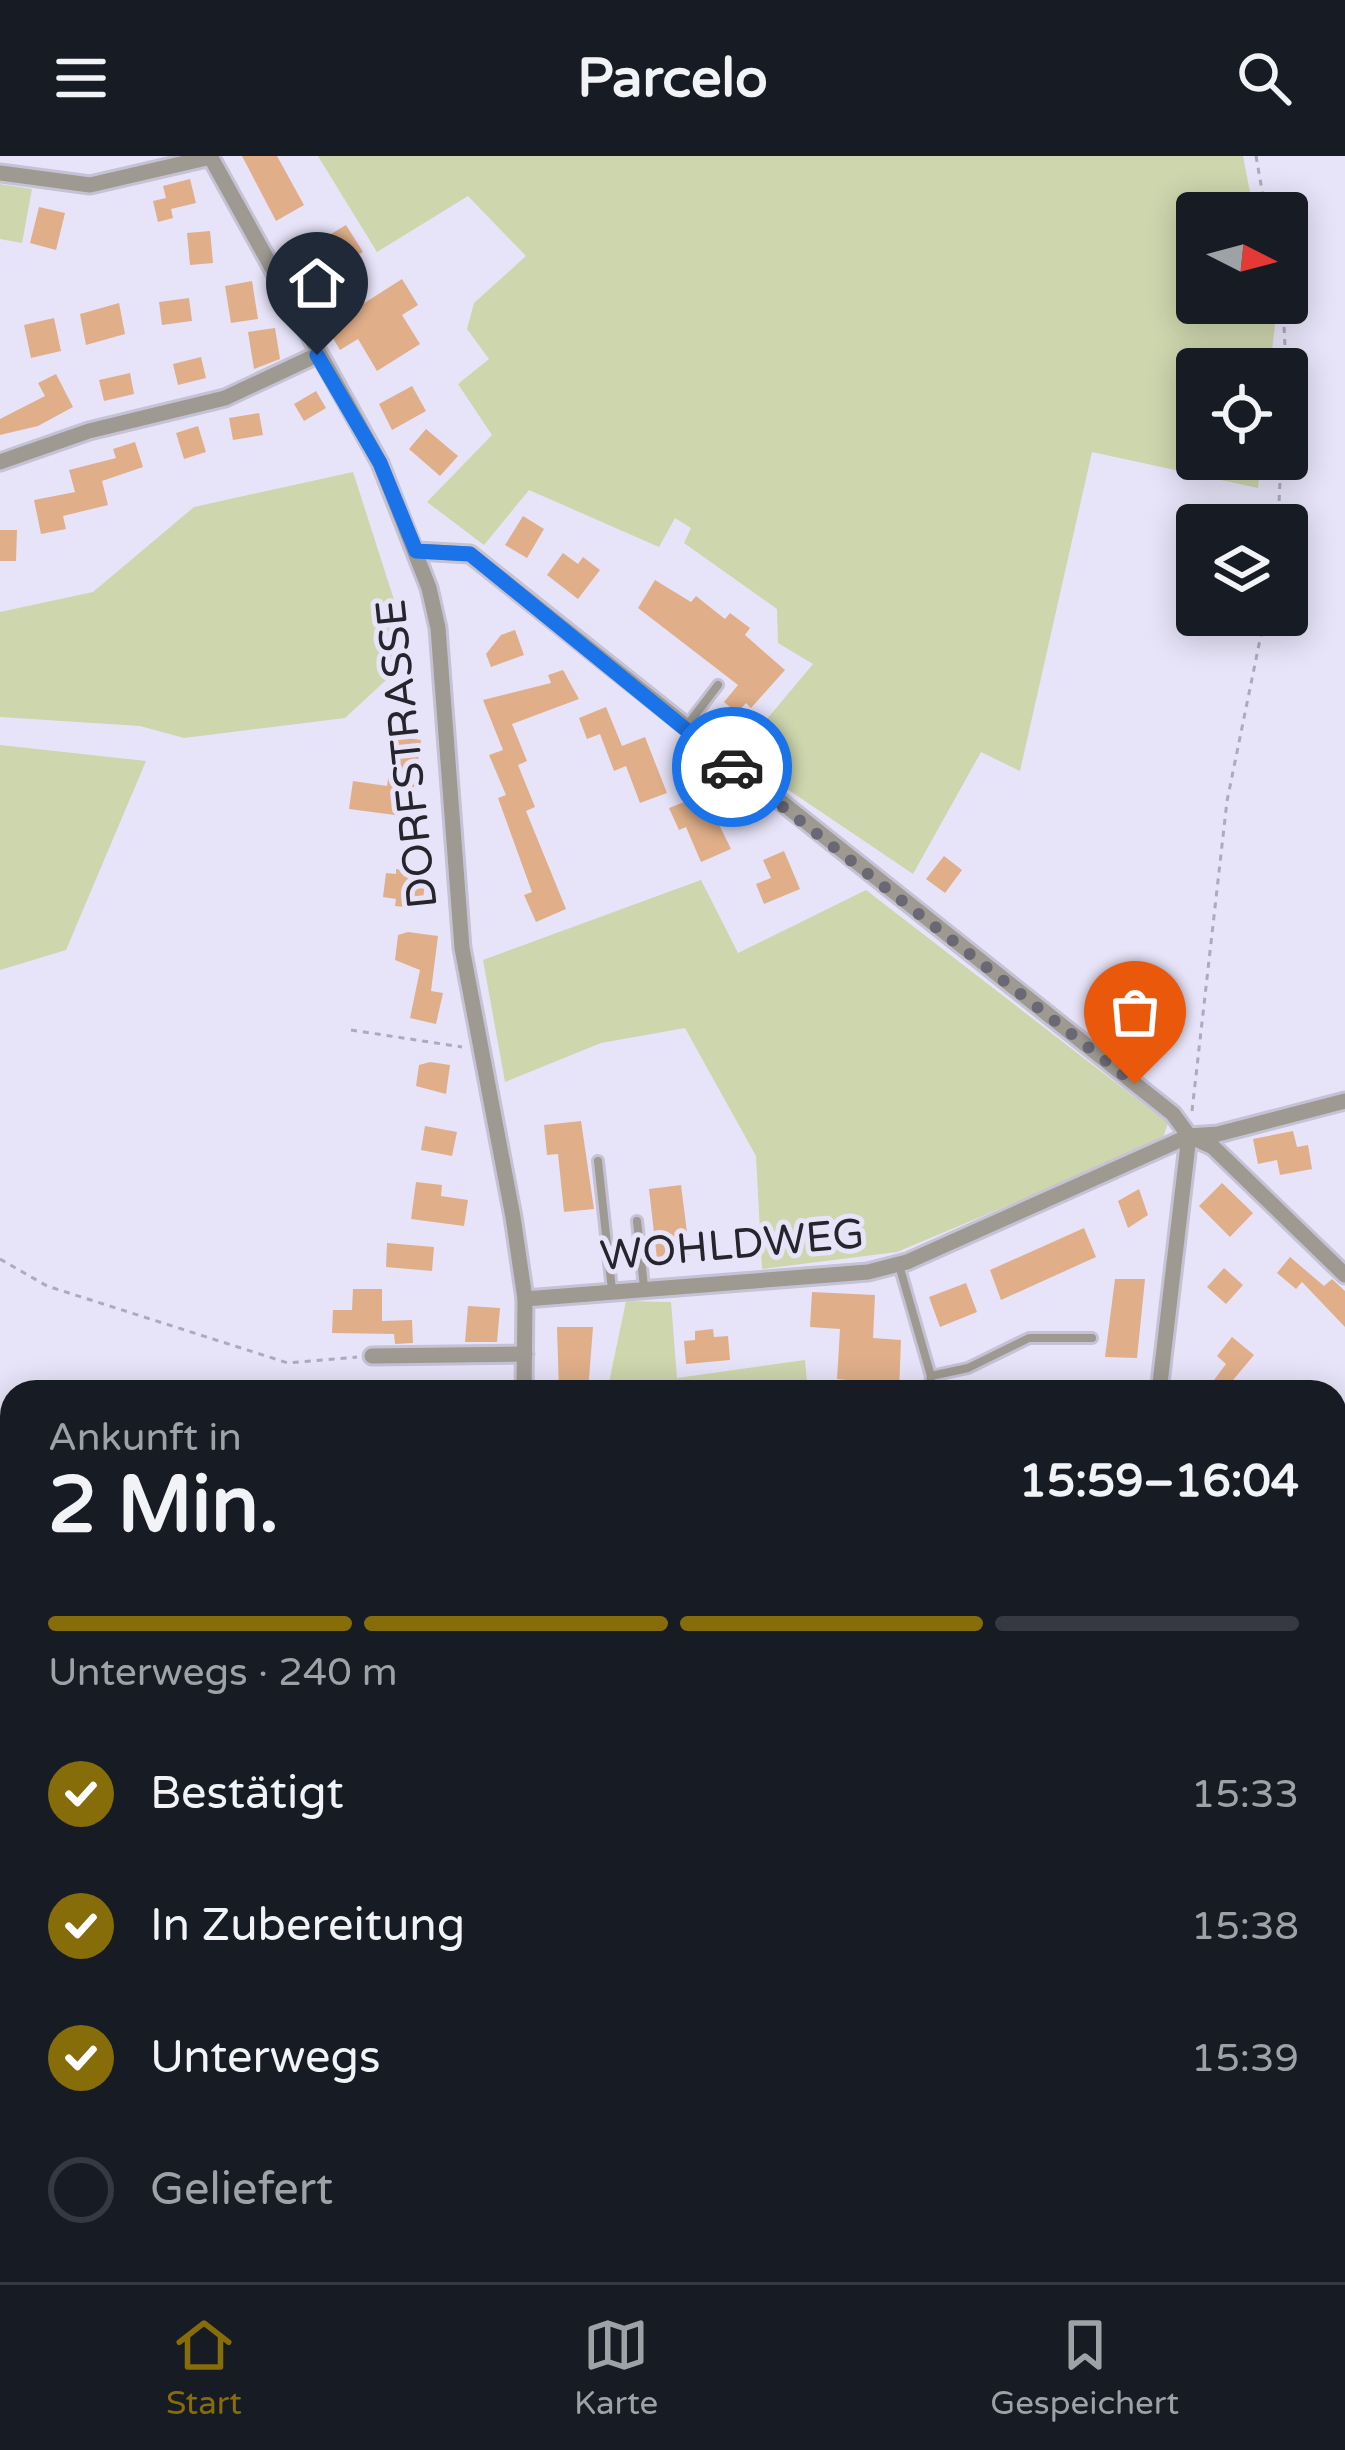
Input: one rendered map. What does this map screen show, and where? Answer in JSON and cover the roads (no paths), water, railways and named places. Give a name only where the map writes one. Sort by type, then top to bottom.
[{"type":"street","points":[[0,173],[90,185],[210,157]]},
{"type":"street","name":"DORFSTRASSE","points":[[210,157],[380,463],[416,551],[438,628],[462,948],[525,1299],[524,1380]]},
{"type":"street","points":[[0,462],[89,431],[225,398],[317,355]]},
{"type":"street","points":[[416,551],[470,554],[1173,1114],[1189,1136],[1214,1147],[1345,1275]]},
{"type":"street","name":"WOHLDWEG","points":[[525,1299],[868,1272],[898,1264],[1189,1136],[1218,1134],[1345,1101]]},
{"type":"street","points":[[1160,1380],[1189,1136]]},
{"type":"street","points":[[373,1356],[525,1354]]},
{"type":"lane","points":[[684,729],[718,685]]},
{"type":"lane","points":[[598,1161],[612,1292]]},
{"type":"lane","points":[[637,1221],[644,1289]]},
{"type":"lane","points":[[898,1264],[930,1380]]},
{"type":"lane","points":[[931,1376],[968,1368],[1029,1337],[1092,1338]]}]
